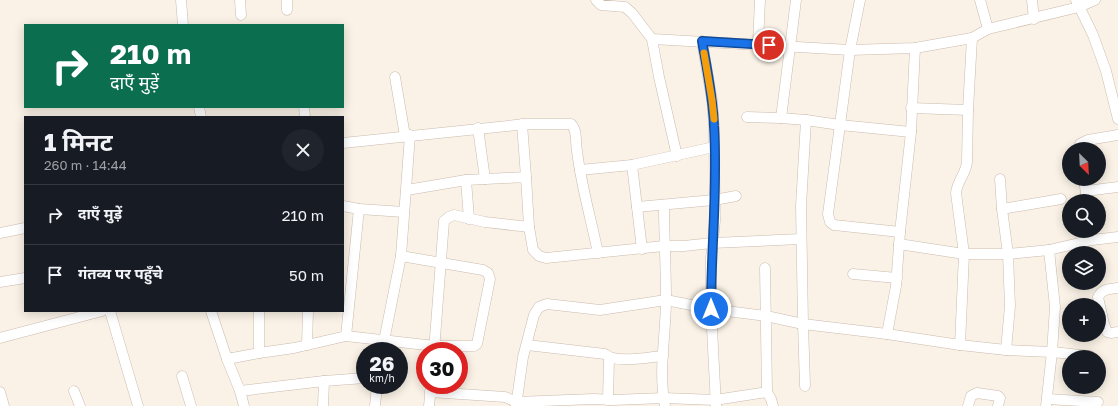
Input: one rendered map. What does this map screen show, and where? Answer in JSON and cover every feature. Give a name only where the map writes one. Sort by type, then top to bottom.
[{"type":"street","points":[[181,0],[183,24]]},
{"type":"street","points":[[240,0],[241,15]]},
{"type":"street","points":[[596,0],[601,5],[625,7],[632,13],[652,39],[677,156]]},
{"type":"street","points":[[758,44],[760,0]]},
{"type":"street","points":[[781,118],[796,0]]},
{"type":"street","points":[[860,0],[850,50],[828,214],[830,222],[834,224],[900,232]]},
{"type":"street","points":[[980,0],[988,29]]},
{"type":"street","points":[[1032,0],[1034,19]]},
{"type":"street","points":[[652,39],[850,50],[915,48],[972,38],[988,29],[1034,19],[1077,4],[1095,0]]},
{"type":"street","points":[[1077,4],[1093,35],[1106,71],[1118,119]]},
{"type":"street","points":[[960,345],[964,254],[956,193],[957,185],[966,170],[972,38]]},
{"type":"street","points":[[702,41],[712,100],[714,126],[715,221],[712,243],[711,309],[716,403]]},
{"type":"street","points":[[887,334],[897,278],[900,232],[911,132],[915,48]]},
{"type":"street","points":[[383,342],[401,256],[407,190],[407,136],[395,77]]},
{"type":"street","points":[[911,108],[968,110]]},
{"type":"street","points":[[747,117],[806,120],[911,132]]},
{"type":"street","points":[[805,386],[801,206],[806,120]]},
{"type":"street","points":[[344,143],[522,124],[571,124],[574,127],[576,150],[598,253]]},
{"type":"street","points":[[522,124],[528,227],[533,250],[539,256],[546,258],[664,246],[801,238]]},
{"type":"street","points":[[478,128],[485,179]]},
{"type":"street","points":[[1084,142],[1118,135]]},
{"type":"street","points":[[580,170],[632,164],[677,156],[714,147]]},
{"type":"street","points":[[632,164],[642,249]]},
{"type":"street","points":[[407,190],[466,180],[526,177]]},
{"type":"street","points":[[1000,179],[1008,254],[1010,306],[1006,350]]},
{"type":"street","points":[[466,180],[469,219]]},
{"type":"street","points":[[1093,194],[1118,187]]},
{"type":"street","points":[[638,207],[714,200],[736,196]]},
{"type":"street","points":[[1002,208],[1061,199]]},
{"type":"street","points":[[664,204],[666,300],[662,356],[664,402]]},
{"type":"street","points":[[344,206],[359,209],[404,212]]},
{"type":"street","points":[[346,336],[359,209]]},
{"type":"street","points":[[435,342],[442,263],[444,221],[454,215],[485,222],[528,227]]},
{"type":"street","points":[[0,233],[24,228]]},
{"type":"street","points":[[1106,237],[1118,237]]},
{"type":"street","points":[[899,244],[964,254],[1008,254],[1049,250],[1085,238]]},
{"type":"street","points":[[1049,250],[1055,307],[1052,352],[1046,403],[1098,402]]},
{"type":"street","points":[[401,256],[483,270],[488,273],[490,279],[477,344],[474,346],[468,346]]},
{"type":"street","points":[[765,268],[767,392],[773,406]]},
{"type":"street","points":[[853,274],[897,278]]},
{"type":"street","points":[[0,282],[24,278]]},
{"type":"street","points":[[1118,288],[1106,289],[1100,292],[1098,298],[1107,332],[1118,332]]},
{"type":"street","points":[[516,404],[523,357],[534,315],[539,307],[547,304],[600,310],[666,300],[711,309],[766,316],[803,324],[887,334],[960,345],[1006,350],[1062,353]]},
{"type":"street","points":[[0,338],[98,312]]},
{"type":"street","points":[[110,312],[138,406]]},
{"type":"street","points":[[211,312],[244,406]]},
{"type":"street","points":[[259,312],[259,353]]},
{"type":"street","points":[[307,345],[308,312]]},
{"type":"street","points":[[227,359],[307,345],[346,336],[368,342]]},
{"type":"street","points":[[527,345],[605,354],[609,358],[620,359],[662,356]]},
{"type":"street","points":[[608,400],[609,358]]},
{"type":"street","points":[[182,376],[191,406]]},
{"type":"street","points":[[240,391],[356,379]]},
{"type":"street","points":[[323,406],[324,381]]},
{"type":"street","points":[[74,391],[80,406]]},
{"type":"street","points":[[0,392],[4,406]]},
{"type":"street","points":[[468,392],[505,397],[516,404],[579,403],[594,399],[716,403],[767,392]]},
{"type":"street","points":[[375,406],[376,394]]},
{"type":"street","points":[[429,406],[430,394]]},
{"type":"street","points":[[968,406],[971,396],[977,394],[998,396],[1000,398],[998,406]]},
{"type":"slow traffic","points":[[704,53],[714,119]]},
{"type":"route","points":[[711,309],[711,258],[715,221],[714,126],[712,100],[702,41],[769,45]]}]
